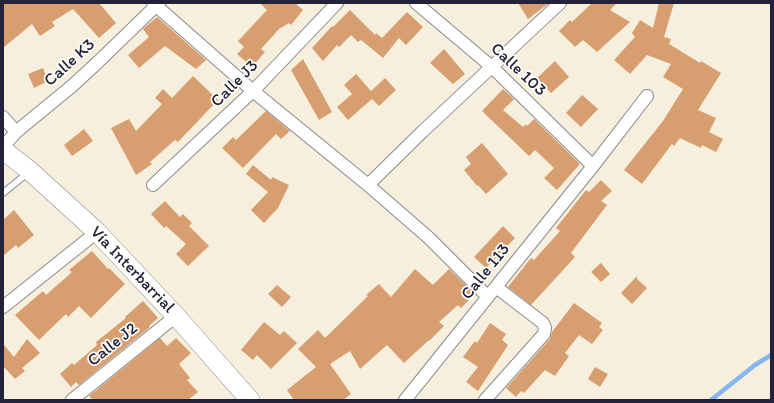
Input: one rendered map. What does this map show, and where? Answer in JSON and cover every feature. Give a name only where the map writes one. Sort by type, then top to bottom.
[{"type":"main road","name":"Vía Interbarrial","points":[[3,148],[97,232],[176,316],[250,400]]},
{"type":"street","name":"Calle J3","points":[[153,185],[253,91],[337,3]]},
{"type":"street","name":"Calle 103","points":[[416,3],[492,68],[593,166]]},
{"type":"street","points":[[368,185],[422,132],[560,3]]},
{"type":"street","points":[[156,4],[253,91],[368,185],[429,238],[488,297]]},
{"type":"street","name":"Calle K3","points":[[3,148],[16,132],[72,86],[156,4]]},
{"type":"street","name":"Calle 113","points":[[406,400],[647,96]]},
{"type":"street","points":[[3,117],[16,132]]},
{"type":"street","points":[[3,307],[97,232]]},
{"type":"street","points":[[485,400],[544,334],[546,328],[543,323],[496,287]]},
{"type":"street","name":"Calle J2","points":[[72,400],[176,316]]},
{"type":"lane","points":[[3,194],[30,171]]},
{"type":"building","points":[[3,3],[99,3],[116,23],[99,38],[73,9],[52,22],[55,26],[40,36],[32,24],[3,48]]},
{"type":"building","points":[[260,3],[295,3],[303,10],[291,25],[289,23],[279,29],[261,49],[265,52],[252,67],[237,54],[244,47],[238,41],[267,10]]},
{"type":"building","points":[[518,3],[549,3],[528,19]]},
{"type":"building","points":[[592,3],[617,3],[610,10],[630,22],[597,52],[583,40],[575,47],[559,31],[570,20],[572,22]]},
{"type":"building","points":[[659,3],[674,3],[664,37],[671,39],[669,44],[700,63],[701,61],[721,73],[698,110],[716,118],[709,132],[723,139],[716,152],[702,145],[701,148],[680,138],[674,146],[672,144],[642,184],[624,170],[663,121],[683,89],[663,77],[671,64],[647,55],[630,74],[614,60],[635,37],[632,33],[640,20],[653,28]]},
{"type":"building","points":[[350,10],[375,35],[376,33],[382,38],[407,12],[423,27],[406,45],[399,38],[383,58],[361,40],[358,42],[351,35],[339,47],[337,45],[323,61],[312,48],[332,26],[333,27]]},
{"type":"building","points":[[157,17],[206,60],[196,69],[165,46],[139,68],[128,55],[149,37],[143,29]]},
{"type":"building","points":[[444,49],[465,74],[453,84],[430,63]]},
{"type":"building","points":[[303,59],[332,112],[319,120],[291,70]]},
{"type":"building","points":[[555,61],[569,77],[551,93],[537,78]]},
{"type":"building","points":[[43,68],[48,81],[34,88],[28,74]]},
{"type":"building","points":[[356,74],[371,91],[385,78],[396,90],[379,106],[372,99],[348,120],[337,107],[352,94],[344,85]]},
{"type":"building","points":[[193,76],[218,100],[178,142],[175,140],[150,162],[152,164],[136,175],[111,128],[129,119],[136,131],[162,104],[155,98],[163,89],[172,98]]},
{"type":"building","points":[[503,89],[514,99],[503,110],[523,127],[526,124],[527,126],[534,119],[579,163],[579,165],[557,190],[544,178],[554,168],[535,150],[529,156],[482,111]]},
{"type":"building","points":[[582,95],[598,109],[581,127],[566,113]]},
{"type":"building","points":[[266,111],[290,131],[281,139],[276,134],[243,168],[222,148],[233,137],[236,140]]},
{"type":"building","points":[[84,129],[93,141],[72,156],[64,145]]},
{"type":"building","points":[[482,143],[508,174],[486,194],[478,185],[477,186],[464,170],[471,164],[466,157]]},
{"type":"building","points":[[253,165],[271,180],[272,177],[289,185],[278,208],[264,223],[251,210],[268,192],[246,174]]},
{"type":"building","points":[[601,180],[612,191],[601,201],[607,205],[571,253],[575,257],[531,305],[508,287],[531,258],[534,260],[560,231],[556,228],[586,190],[589,192]]},
{"type":"building","points":[[165,201],[180,217],[183,214],[192,223],[189,226],[209,246],[188,266],[176,254],[186,244],[166,226],[164,228],[151,214]]},
{"type":"building","points":[[14,210],[34,235],[18,248],[16,245],[3,256],[3,220]]},
{"type":"building","points":[[503,226],[515,238],[486,268],[474,257]]},
{"type":"building","points":[[92,251],[108,269],[109,268],[125,284],[91,318],[79,306],[68,317],[66,314],[39,340],[15,315],[43,291],[46,295],[72,272],[69,270]]},
{"type":"building","points":[[601,263],[610,274],[601,282],[591,272]]},
{"type":"building","points":[[415,269],[433,285],[449,269],[475,294],[461,308],[458,305],[439,322],[444,326],[404,363],[387,345],[360,369],[350,351],[330,364],[351,394],[343,400],[294,400],[287,390],[316,367],[298,349],[318,330],[325,338],[368,296],[366,295],[379,284],[391,297]]},
{"type":"building","points":[[637,276],[637,279],[647,288],[632,304],[621,293]]},
{"type":"building","points":[[277,285],[291,297],[282,307],[268,294]]},
{"type":"building","points":[[143,301],[158,318],[149,326],[150,327],[79,385],[76,382],[71,387],[60,374],[72,363],[74,365],[97,345],[96,342],[126,318],[125,317]]},
{"type":"building","points":[[574,303],[602,323],[599,327],[603,330],[592,344],[579,335],[565,353],[569,356],[555,376],[545,370],[524,393],[521,391],[516,397],[506,388],[550,339],[552,332]]},
{"type":"building","points":[[264,322],[280,335],[284,331],[297,343],[271,369],[257,355],[253,360],[241,350]]},
{"type":"building","points":[[490,323],[506,334],[502,340],[508,345],[478,391],[466,382],[478,367],[463,357],[475,341],[477,343]]},
{"type":"building","points":[[160,338],[167,346],[176,338],[191,353],[179,364],[190,378],[187,380],[198,392],[188,400],[93,400],[89,396]]},
{"type":"building","points":[[27,339],[40,353],[22,368],[25,371],[15,379],[3,366],[3,344],[14,357]]},
{"type":"building","points":[[595,367],[608,374],[600,387],[588,379]]},
{"type":"waterway","points":[[711,400],[755,365],[771,355]]}]
